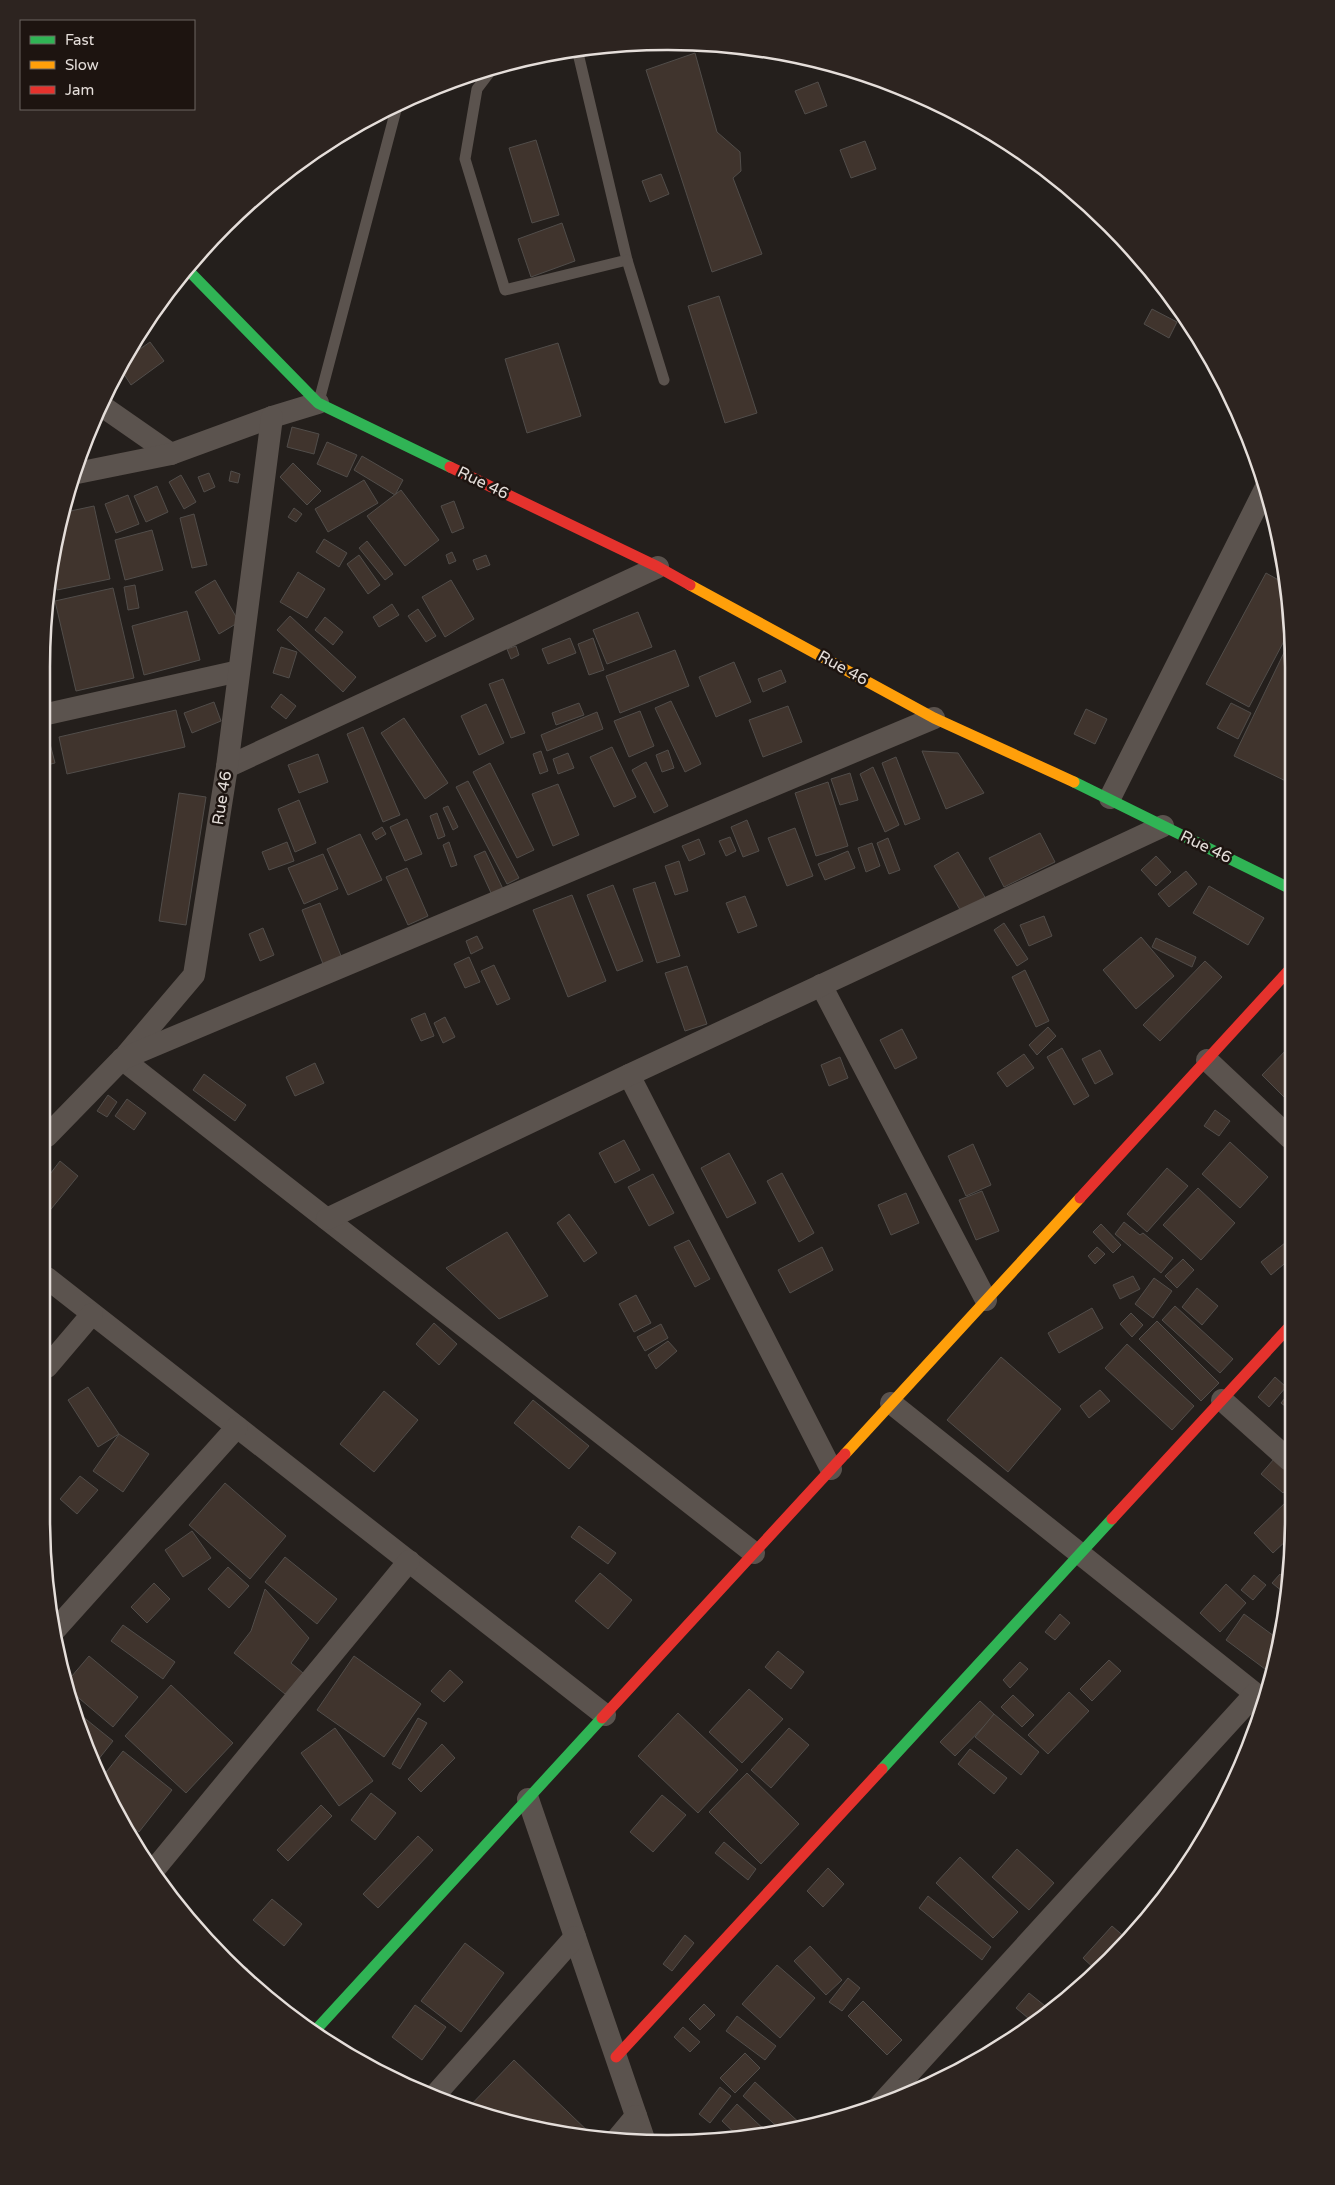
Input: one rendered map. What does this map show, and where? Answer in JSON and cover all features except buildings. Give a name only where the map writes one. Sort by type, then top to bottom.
[{"type":"street","name":"Rue 46","points":[[192,274],[318,403],[658,567],[934,718],[1110,798],[1162,826],[1285,886]]},
{"type":"street","points":[[82,472],[171,454],[272,417],[318,403]]},
{"type":"street","points":[[107,409],[171,454]]},
{"type":"street","name":"Rue 46","points":[[50,1133],[122,1059],[194,975],[227,767],[272,417]]},
{"type":"street","points":[[1110,798],[1261,497]]},
{"type":"street","points":[[227,767],[658,567]]},
{"type":"street","points":[[50,713],[239,671]]},
{"type":"street","points":[[754,1553],[122,1059],[934,718]]},
{"type":"street","points":[[327,1219],[629,1075],[1162,826]]},
{"type":"street","points":[[319,2027],[1285,975]]},
{"type":"street","points":[[821,985],[986,1300]]},
{"type":"street","points":[[1207,1060],[1285,1133]]},
{"type":"street","points":[[629,1075],[831,1468]]},
{"type":"street","points":[[50,1280],[605,1715]]},
{"type":"street","points":[[50,1363],[92,1314]]},
{"type":"street","points":[[616,2056],[1285,1331]]},
{"type":"street","points":[[1222,1400],[1285,1456]]},
{"type":"street","points":[[891,1403],[1258,1697]]},
{"type":"street","points":[[60,1625],[237,1427]]},
{"type":"street","points":[[157,1866],[409,1561]]},
{"type":"street","points":[[891,2093],[1258,1697]]},
{"type":"street","points":[[528,1799],[642,2134]]},
{"type":"street","points":[[439,2091],[575,1937]]},
{"type":"street","points":[[621,2133],[636,2116]]},
{"type":"lane","points":[[579,56],[627,260],[664,380]]},
{"type":"lane","points":[[485,78],[477,88],[465,159],[505,290],[627,260]]},
{"type":"lane","points":[[318,403],[396,113]]},
{"type":"traffic: fast","points":[[192,274],[318,403],[450,467]]},
{"type":"traffic: fast","points":[[1074,782],[1285,886]]},
{"type":"traffic: fast","points":[[882,1769],[1112,1519]]},
{"type":"traffic: fast","points":[[319,2027],[602,1718]]},
{"type":"traffic: slow","points":[[690,585],[934,718],[1074,782]]},
{"type":"traffic: slow","points":[[845,1454],[1080,1198]]},
{"type":"traffic: jam","points":[[450,467],[658,567],[690,585]]},
{"type":"traffic: jam","points":[[1080,1198],[1285,975]]},
{"type":"traffic: jam","points":[[1112,1519],[1285,1331]]},
{"type":"traffic: jam","points":[[602,1718],[845,1454]]},
{"type":"traffic: jam","points":[[616,2057],[882,1769]]}]
